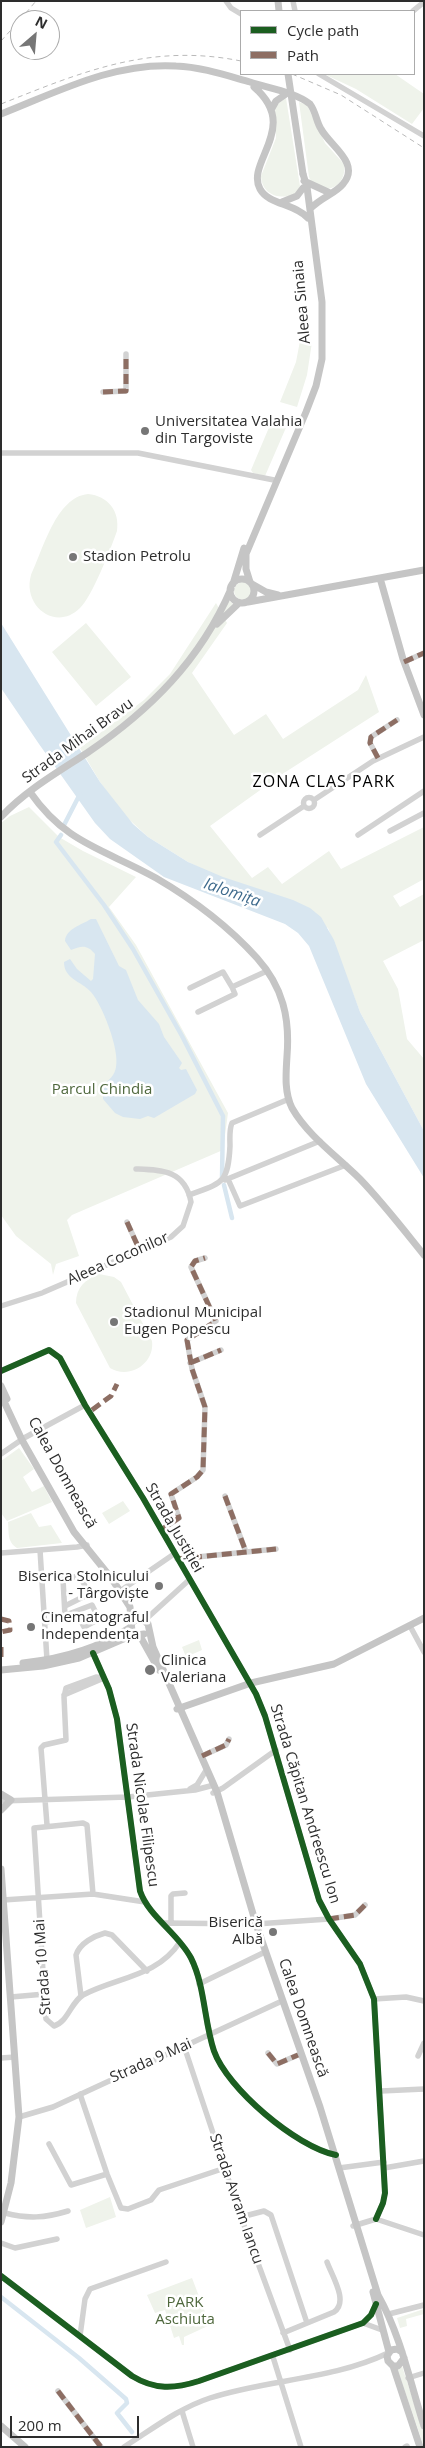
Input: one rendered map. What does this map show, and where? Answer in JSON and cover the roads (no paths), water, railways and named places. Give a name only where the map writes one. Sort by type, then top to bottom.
[{"type":"main road","points":[[1,114],[93,78],[138,67],[189,67],[269,88],[310,104],[320,128],[348,164],[346,180],[341,187],[321,198],[310,210]]},
{"type":"main road","points":[[1,119],[106,78],[139,70],[194,71],[254,87],[269,88]]},
{"type":"main road","points":[[281,202],[297,196],[303,181],[288,75]]},
{"type":"main road","points":[[254,87],[272,108]]},
{"type":"main road","points":[[267,100],[269,88]]},
{"type":"main road","points":[[269,88],[272,108],[272,137],[257,178],[264,195],[295,207],[308,218]]},
{"type":"main road","points":[[272,108],[286,94]]},
{"type":"main road","points":[[303,181],[314,188],[330,193]]},
{"type":"main road","name":"Aleea Sinaia","points":[[248,602],[254,594],[245,558],[306,412],[316,386],[322,359],[322,302],[310,210],[303,181]]},
{"type":"main road","name":"Aleea Sinaia","points":[[232,586],[244,547],[310,392],[320,355],[319,316],[303,181]]},
{"type":"main road","points":[[284,595],[266,592],[251,583],[239,580],[232,586],[233,599],[239,603],[248,602],[424,570]]},
{"type":"main road","points":[[380,578],[404,662],[424,715]]},
{"type":"main road","name":"Strada Mihai Bravu","points":[[205,638],[232,586]]},
{"type":"main road","name":"Strada Mihai Bravu","points":[[1,816],[17,802],[32,795],[38,786],[132,721],[160,696],[205,638],[239,603]]},
{"type":"main road","points":[[32,795],[50,818],[72,836],[154,877],[187,898],[246,947],[267,971],[280,993],[288,1019],[286,1085],[289,1099],[299,1118],[371,1191],[424,1254]]},
{"type":"main road","name":"Calea Domnească","points":[[1,1386],[26,1449],[62,1513],[120,1590],[130,1607],[131,1624],[181,1707],[192,1731],[200,1757]]},
{"type":"main road","name":"Calea Domnească","points":[[1,1395],[23,1439],[85,1545],[123,1589],[148,1624],[148,1630]]},
{"type":"main road","points":[[1,1665],[47,1660],[90,1649],[131,1624],[143,1619]]},
{"type":"main road","points":[[1,1670],[43,1666],[93,1653],[148,1630],[153,1646],[181,1707],[251,1684],[334,1664],[423,1620]]},
{"type":"main road","name":"Calea Domnească","points":[[181,1707],[214,1792],[280,2002],[339,2168],[391,2364],[420,2447]]},
{"type":"main road","points":[[200,1757],[204,1772],[214,1792]]},
{"type":"main road","points":[[1,1794],[10,1800],[1,1810]]},
{"type":"main road","points":[[1,1869],[19,2117],[11,2183],[5,2213],[1,2222]]},
{"type":"main road","name":"Calea Domnească","points":[[280,2002],[333,2155],[378,2295],[389,2314],[403,2355],[424,2426]]},
{"type":"main road","points":[[388,2353],[397,2349],[403,2355],[400,2364],[391,2364]]},
{"type":"main road","points":[[1,2426],[24,2447]]},
{"type":"main road","points":[[1,2432],[18,2447]]},
{"type":"street","points":[[226,1],[231,8],[240,13]]},
{"type":"street","points":[[414,10],[424,2]]},
{"type":"street","points":[[321,75],[424,136]]},
{"type":"street","points":[[103,392],[126,391],[126,354]]},
{"type":"street","points":[[1,453],[138,453],[274,480]]},
{"type":"street","points":[[404,662],[424,654]]},
{"type":"street","points":[[378,758],[370,743],[371,738],[397,720]]},
{"type":"street","points":[[260,835],[304,806],[312,807],[314,800],[378,758],[424,736]]},
{"type":"street","points":[[358,835],[424,792]]},
{"type":"street","points":[[390,831],[424,813]]},
{"type":"street","points":[[232,987],[267,971]]},
{"type":"street","points":[[190,988],[223,972],[235,994],[198,1012]]},
{"type":"street","points":[[221,1182],[228,1164],[232,1123],[289,1099]]},
{"type":"street","points":[[136,1169],[167,1170],[177,1178],[189,1195],[320,1140]]},
{"type":"street","points":[[228,1179],[240,1206],[346,1165]]},
{"type":"street","name":"Aleea Coconilor","points":[[1,1306],[43,1292],[171,1237],[180,1230],[189,1210],[189,1195]]},
{"type":"street","points":[[127,1222],[140,1251]]},
{"type":"street","points":[[161,1530],[179,1518],[171,1497],[173,1491],[197,1478],[203,1470],[205,1407],[190,1363],[188,1338],[216,1321],[191,1267],[193,1262],[205,1258]]},
{"type":"street","name":"Strada Justiției","points":[[1,1371],[49,1350],[56,1354],[73,1386],[161,1530],[251,1684]]},
{"type":"street","points":[[190,1363],[220,1350]]},
{"type":"street","points":[[1,1454],[23,1439],[85,1405]]},
{"type":"street","points":[[12,1446],[26,1449]]},
{"type":"street","points":[[225,1496],[246,1552]]},
{"type":"street","points":[[1,1553],[85,1545]]},
{"type":"street","points":[[123,1589],[176,1557],[276,1549]]},
{"type":"street","points":[[40,1550],[47,1660]]},
{"type":"street","points":[[65,1606],[89,1594],[80,1576],[64,1579],[65,1616]]},
{"type":"street","points":[[143,1619],[189,1580]]},
{"type":"street","points":[[45,1623],[76,1612]]},
{"type":"street","points":[[410,1626],[424,1652]]},
{"type":"street","name":"Strada Nicolae Filipescu","points":[[93,1653],[104,1678],[116,1719],[140,1886],[145,1902],[180,1942],[192,1960],[199,1984],[209,2035],[221,2068],[242,2092],[287,2130],[333,2155]]},
{"type":"street","points":[[93,1894],[87,1825],[47,1825],[41,1748],[44,1745],[66,1740],[64,1695],[68,1687],[96,1677],[104,1678]]},
{"type":"street","name":"Strada Căpitan Andreescu Ion","points":[[251,1684],[262,1706],[276,1750],[315,1888],[329,1919],[360,1964],[374,1999],[384,2165],[384,2198],[376,2219]]},
{"type":"street","points":[[200,1757],[226,1745],[229,1738]]},
{"type":"street","points":[[1,1801],[128,1797],[195,1790],[214,1792],[276,1750]]},
{"type":"street","points":[[186,1791],[196,1786],[204,1772]]},
{"type":"street","points":[[195,1790],[214,1792]]},
{"type":"street","name":"Strada 10 Mai","points":[[47,1825],[36,1826],[33,1830],[46,2019],[54,2026],[61,2023],[81,1996]]},
{"type":"street","points":[[171,1923],[171,1896],[173,1894],[185,1893]]},
{"type":"street","points":[[4,1900],[93,1894],[145,1902]]},
{"type":"street","points":[[164,1923],[254,1923],[329,1919],[355,1915],[365,1904]]},
{"type":"street","points":[[147,1971],[112,1935],[105,1933],[84,1944],[76,1955],[81,1996],[147,1971],[165,1960],[180,1942]]},
{"type":"street","points":[[199,1984],[264,1953]]},
{"type":"street","points":[[11,1997],[45,1994]]},
{"type":"street","points":[[374,1999],[406,1997],[424,2001]]},
{"type":"street","name":"Strada 9 Mai","points":[[19,2117],[42,2111],[280,2002]]},
{"type":"street","points":[[418,2056],[424,2043]]},
{"type":"street","name":"Strada Avram Iancu","points":[[184,2046],[241,2217],[290,2350]]},
{"type":"street","points":[[268,2053],[273,2062],[277,2064],[298,2055]]},
{"type":"street","points":[[1,2058],[15,2057]]},
{"type":"street","points":[[381,2091],[424,2090]]},
{"type":"street","points":[[80,2094],[118,2204],[124,2209],[151,2200],[159,2190],[225,2168]]},
{"type":"street","points":[[49,2144],[71,2186],[107,2174]]},
{"type":"street","points":[[339,2168],[424,2161]]},
{"type":"street","points":[[5,2213],[29,2218],[46,2218],[68,2211]]},
{"type":"street","points":[[241,2217],[264,2211],[270,2215],[307,2323]]},
{"type":"street","points":[[354,2225],[376,2219],[424,2235]]},
{"type":"street","points":[[1,2243],[15,2248],[57,2239]]},
{"type":"street","points":[[80,2336],[85,2299],[90,2289],[166,2262]]},
{"type":"street","points":[[283,2333],[334,2312],[341,2304],[327,2262]]},
{"type":"street","points":[[1,2276],[132,2376],[145,2383],[164,2388],[183,2386],[273,2357],[363,2323],[371,2315],[376,2304]]},
{"type":"street","points":[[389,2314],[424,2305]]},
{"type":"street","points":[[363,2323],[382,2330]]},
{"type":"street","points":[[124,2447],[182,2411],[224,2394],[373,2360],[388,2353]]},
{"type":"street","points":[[273,2357],[301,2447]]},
{"type":"street","points":[[373,2360],[391,2364]]},
{"type":"street","points":[[410,2381],[424,2373]]},
{"type":"street","points":[[58,2391],[101,2447]]},
{"type":"street","points":[[182,2411],[193,2447]]},
{"type":"water","name":"Ialomița","points":[[1,623],[100,782],[133,824],[148,837],[188,862],[223,877],[293,900],[310,908],[321,917],[334,940],[360,1012],[424,1131],[424,1178],[366,1084],[309,946],[298,933],[285,924],[164,877],[110,839],[95,823],[1,688]]},
{"type":"water","points":[[91,919],[96,919],[119,966],[126,970],[138,1000],[159,1024],[164,1037],[182,1063],[179,1068],[181,1070],[186,1069],[197,1090],[195,1094],[154,1118],[148,1116],[140,1119],[123,1117],[115,1113],[103,1099],[103,1085],[113,1075],[116,1067],[117,1059],[113,1039],[105,1017],[95,998],[87,988],[70,976],[64,962],[70,959],[77,969],[91,981],[93,979],[95,954],[84,947],[71,950],[65,941],[71,930]]},
{"type":"waterway","points":[[63,827],[80,794]]},
{"type":"waterway","points":[[61,835],[56,842],[104,905],[133,949],[182,1036],[223,1116],[222,1178]]},
{"type":"waterway","points":[[224,1185],[232,1218]]},
{"type":"waterway","points":[[1,2297],[79,2358],[126,2399],[127,2403],[117,2413],[132,2432]]},
{"type":"railway","points":[[28,10],[36,1]]},
{"type":"railway","points":[[1,41],[10,31]]},
{"type":"railway","points":[[1,104],[61,81],[118,63],[177,55],[208,56],[240,61]]},
{"type":"railway","points":[[294,75],[341,95],[424,148]]},
{"type":"place","name":"Universitatea Valahia din Targoviste","points":[[145,431]]},
{"type":"place","name":"Stadion Petrolu","points":[[73,557]]},
{"type":"place","name":"Stadionul Municipal Eugen Popescu","points":[[114,1322]]},
{"type":"place","name":"Biserica Stolnicului - Târgoviște","points":[[159,1586]]},
{"type":"place","name":"Cinematograful Independența","points":[[31,1627]]},
{"type":"place","name":"Clinica Valeriana","points":[[150,1670]]},
{"type":"place","name":"Biserică Albă","points":[[273,1932]]},
{"type":"district","name":"ZONA CLAS PARK","points":[[324,782]]},
{"type":"park label","name":"Parcul Chindia","points":[[102,1090]]},
{"type":"park label","name":"PARK Aschiuta","points":[[185,2312]]}]
